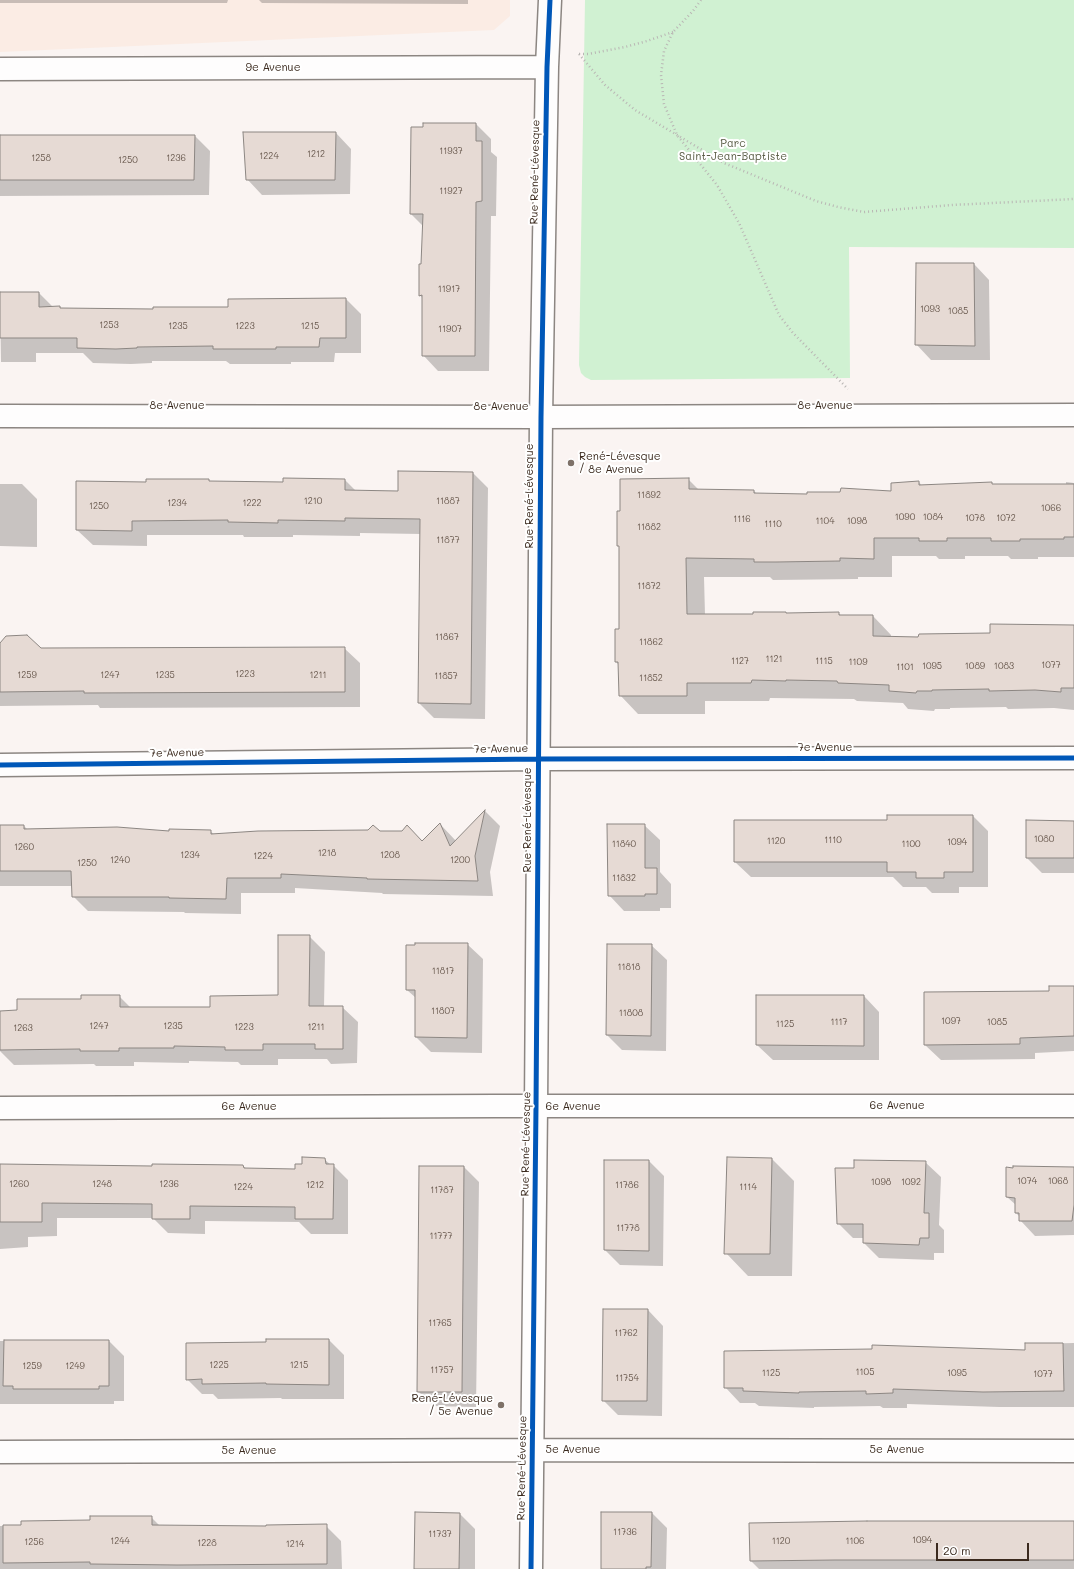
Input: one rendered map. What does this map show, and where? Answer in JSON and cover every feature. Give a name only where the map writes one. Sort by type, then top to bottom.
[{"type":"street","name":"Rue René-Lévesque","points":[[531,1569],[541,417],[547,61],[550,0]]},
{"type":"street","name":"9e Avenue","points":[[0,69],[547,61]]},
{"type":"street","name":"8e Avenue","points":[[0,416],[541,417],[1074,415]]},
{"type":"street","name":"7e Avenue","points":[[0,765],[538,759],[1074,758]]},
{"type":"street","name":"6e Avenue","points":[[0,1108],[1074,1106]]},
{"type":"street","name":"5e Avenue","points":[[0,1452],[532,1450],[1074,1451]]},
{"type":"path","points":[[700,0],[673,32],[664,51],[661,75],[664,104],[677,135],[717,185],[739,223],[779,315],[793,333],[875,416]]},
{"type":"path","points":[[547,61],[579,54],[588,54],[625,47],[673,32]]},
{"type":"path","points":[[579,54],[605,85],[635,110],[724,163],[810,199],[838,208],[864,212],[952,205],[1074,199]]},
{"type":"shaded area","points":[[0,0],[510,0],[510,16],[494,30],[0,52]]},
{"type":"green space","name":"Parc Saint-Jean-Baptiste","points":[[585,0],[1074,0],[1074,248],[849,247],[850,378],[591,380],[585,377],[581,373],[579,365]]},
{"type":"building","points":[[423,123],[476,123],[476,141],[482,141],[482,201],[476,202],[475,356],[422,356],[422,295],[419,296],[419,264],[421,264],[423,214],[410,214],[411,127],[423,127]]},
{"type":"building","points":[[243,132],[336,132],[335,180],[246,180]]},
{"type":"building","points":[[0,135],[195,135],[194,180],[0,180]]},
{"type":"building","points":[[916,263],[974,263],[975,346],[915,345]]},
{"type":"building","points":[[0,292],[39,292],[39,307],[60,306],[60,308],[153,309],[153,307],[228,307],[228,299],[346,298],[346,338],[320,338],[319,347],[213,349],[213,346],[137,347],[116,349],[77,348],[77,338],[0,338]]},
{"type":"building","points":[[398,471],[473,472],[471,704],[418,703],[420,519],[345,518],[345,521],[278,520],[278,523],[228,522],[228,520],[132,521],[132,531],[76,530],[76,481],[146,482],[146,479],[209,479],[209,481],[283,482],[283,478],[345,479],[345,490],[398,491]]},
{"type":"building","points":[[689,478],[689,489],[754,490],[754,493],[807,494],[807,492],[840,492],[841,488],[891,491],[891,483],[919,481],[919,485],[992,482],[992,484],[1074,484],[1074,537],[1064,537],[1064,539],[1020,539],[1020,541],[991,541],[991,538],[947,538],[947,541],[919,541],[919,538],[874,538],[874,559],[840,558],[840,561],[754,562],[754,559],[686,558],[687,614],[839,612],[839,615],[873,615],[873,636],[918,637],[919,634],[990,633],[990,624],[1074,625],[1074,688],[1061,688],[1061,692],[1035,690],[989,691],[989,689],[932,690],[917,691],[916,693],[889,691],[889,685],[838,683],[837,681],[752,680],[751,683],[687,683],[687,696],[619,696],[618,662],[615,662],[615,629],[619,629],[619,546],[617,546],[617,511],[620,511],[620,479]]},
{"type":"building","points":[[27,635],[41,648],[345,647],[345,692],[0,692],[0,643],[6,636]]},
{"type":"building","points":[[485,810],[475,856],[478,881],[367,879],[281,874],[281,878],[227,878],[226,899],[169,897],[72,897],[71,871],[0,871],[0,825],[24,825],[24,829],[117,827],[169,831],[169,829],[211,830],[211,834],[258,831],[368,830],[373,825],[380,831],[402,831],[407,825],[422,841],[440,823],[450,846]]},
{"type":"building","points":[[887,815],[973,815],[973,872],[944,872],[944,878],[916,878],[916,872],[887,872],[887,862],[734,862],[734,820],[887,820]]},
{"type":"building","points":[[1026,820],[1074,821],[1074,858],[1026,858]]},
{"type":"building","points":[[607,824],[645,824],[645,868],[657,868],[657,894],[645,894],[645,896],[608,896]]},
{"type":"building","points":[[278,935],[310,935],[309,1006],[343,1006],[343,1049],[315,1049],[315,1044],[263,1044],[263,1050],[225,1050],[225,1047],[174,1046],[174,1048],[119,1048],[119,1051],[80,1051],[80,1049],[0,1050],[0,1011],[17,1010],[17,999],[81,999],[81,995],[120,995],[120,1007],[210,1007],[210,996],[278,995]]},
{"type":"building","points":[[415,943],[468,943],[467,1038],[415,1037],[415,990],[406,990],[406,945],[415,945]]},
{"type":"building","points":[[607,944],[652,944],[651,1036],[606,1035]]},
{"type":"building","points":[[1049,986],[1074,986],[1074,1036],[1020,1038],[1020,1044],[924,1045],[924,992],[1049,991]]},
{"type":"building","points":[[756,995],[864,995],[864,1046],[756,1045]]},
{"type":"building","points":[[302,1157],[325,1158],[326,1164],[334,1164],[333,1219],[295,1219],[295,1207],[190,1206],[190,1219],[152,1219],[152,1204],[42,1203],[42,1222],[0,1222],[0,1164],[152,1166],[152,1164],[243,1165],[244,1168],[295,1169],[295,1164],[302,1164]]},
{"type":"building","points":[[727,1157],[772,1158],[770,1254],[724,1254]]},
{"type":"building","points":[[604,1160],[649,1160],[649,1251],[604,1250]]},
{"type":"building","points":[[854,1160],[926,1161],[924,1213],[929,1213],[929,1238],[920,1238],[919,1245],[863,1243],[863,1224],[837,1224],[835,1168],[854,1168]]},
{"type":"building","points":[[419,1166],[464,1166],[462,1392],[417,1392]]},
{"type":"building","points":[[1013,1166],[1074,1167],[1074,1205],[1072,1221],[1019,1221],[1019,1213],[1015,1213],[1015,1198],[1006,1197],[1006,1167],[1013,1168]]},
{"type":"building","points":[[603,1309],[648,1309],[647,1401],[602,1401]]},
{"type":"building","points":[[266,1339],[329,1339],[329,1385],[266,1383],[202,1384],[202,1379],[186,1380],[186,1343],[266,1342]]},
{"type":"building","points":[[4,1340],[109,1340],[109,1386],[99,1386],[99,1389],[13,1389],[13,1386],[3,1386]]},
{"type":"building","points":[[1025,1343],[1063,1343],[1064,1391],[983,1392],[893,1389],[893,1393],[866,1394],[866,1391],[799,1393],[743,1391],[743,1388],[724,1388],[724,1351],[872,1349],[872,1345],[1025,1350]]},
{"type":"building","points":[[415,1512],[460,1513],[459,1569],[414,1569]]},
{"type":"building","points":[[601,1512],[652,1512],[651,1567],[646,1567],[646,1569],[601,1569]]},
{"type":"building","points":[[90,1516],[152,1516],[152,1525],[266,1526],[327,1524],[327,1564],[177,1565],[90,1564],[90,1562],[3,1563],[3,1525],[21,1525],[21,1521],[90,1520]]},
{"type":"building","points":[[867,1521],[1074,1521],[1074,1560],[750,1561],[749,1523]]},
{"type":"cycle path","points":[[531,1569],[541,417],[547,67],[550,0]]},
{"type":"cycle path","points":[[0,765],[538,759],[1074,758]]},
{"type":"place","name":"René-Lévesque / 8e Avenue","points":[[571,463]]},
{"type":"place","name":"René-Lévesque / 5e Avenue","points":[[501,1405]]}]
